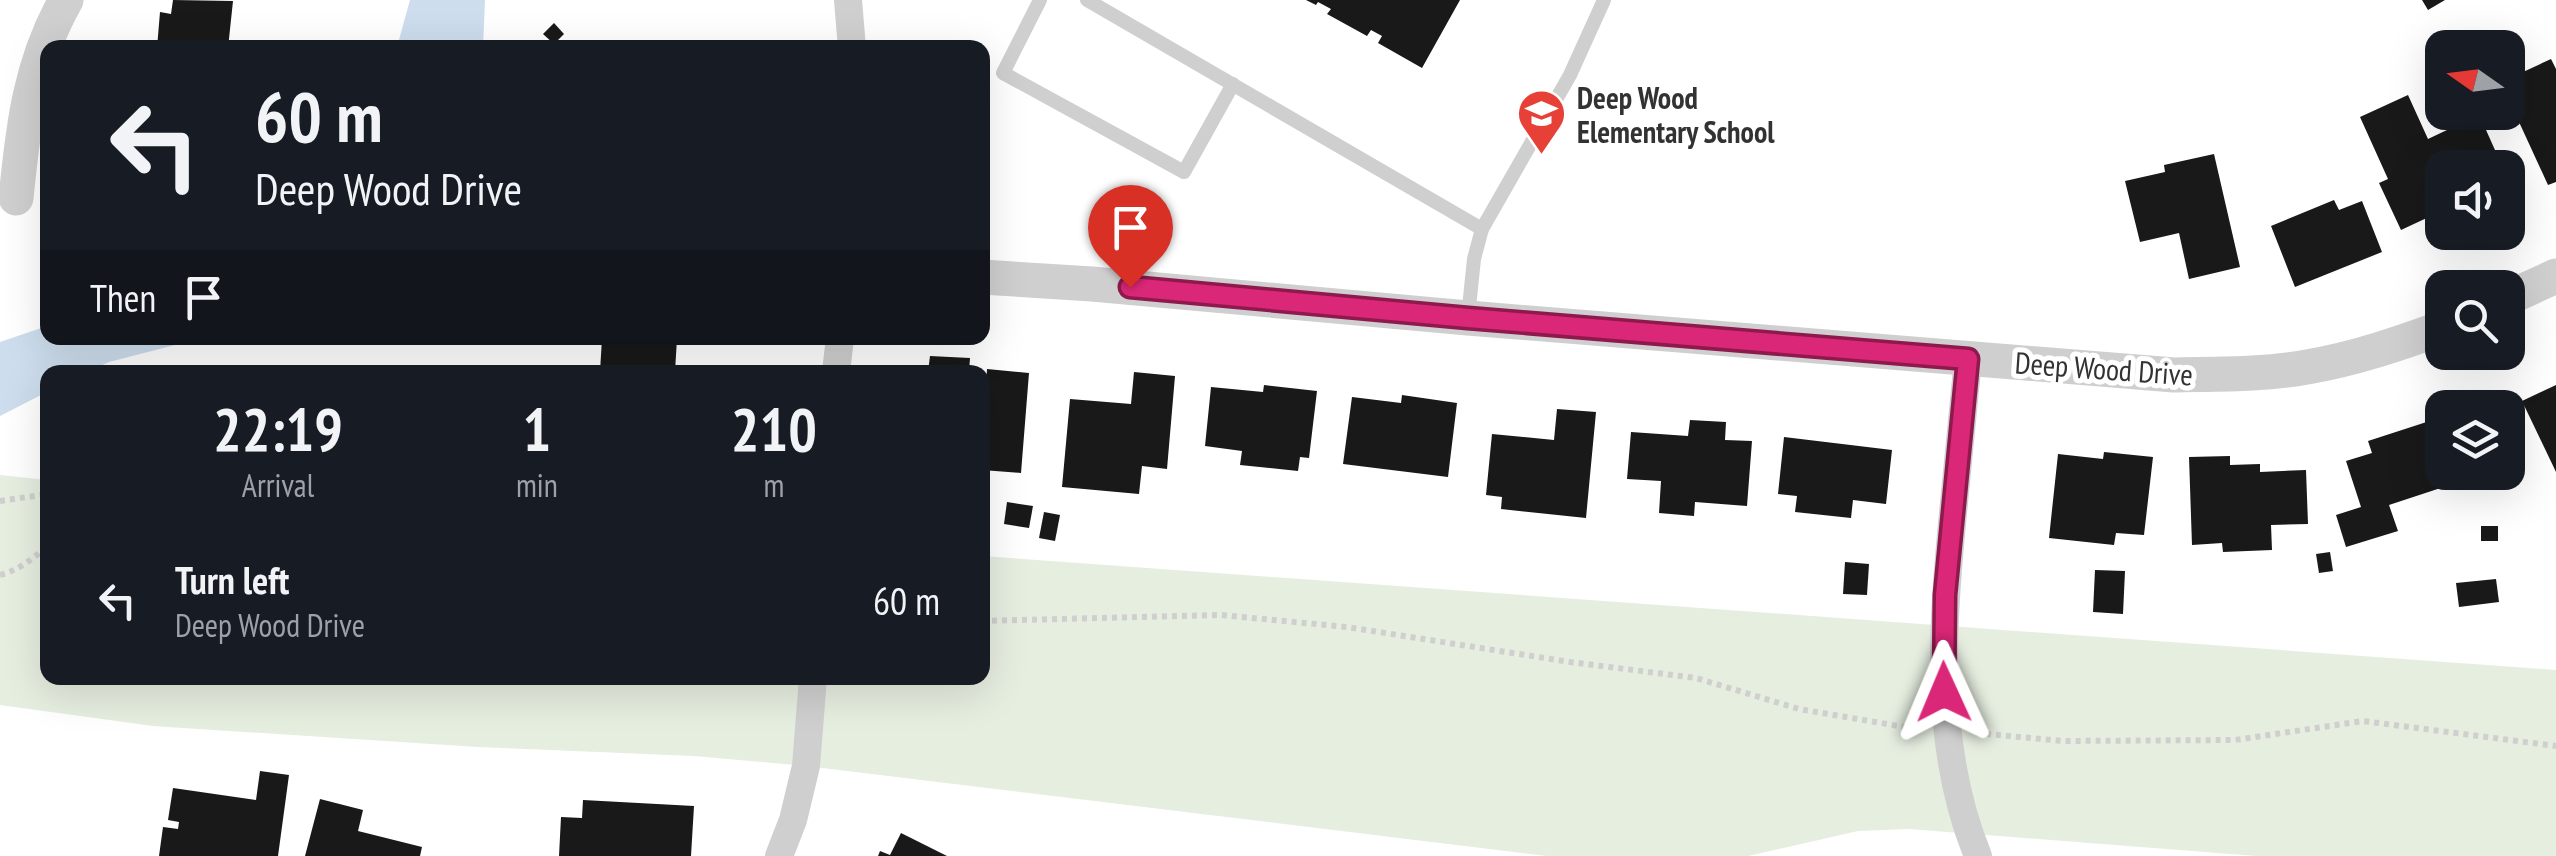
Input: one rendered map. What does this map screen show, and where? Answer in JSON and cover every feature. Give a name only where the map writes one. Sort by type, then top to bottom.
[{"type":"street","points":[[46,40],[66,0]]},
{"type":"street","points":[[848,0],[851,40]]},
{"type":"street","points":[[21,199],[24,119],[40,61]]},
{"type":"street","points":[[2525,290],[2556,276]]},
{"type":"street","name":"Deep Wood Drive","points":[[990,278],[2174,375],[2303,368],[2425,334]]},
{"type":"street","points":[[1968,359],[1945,595],[1943,660],[1946,724],[1956,785],[1978,856]]},
{"type":"street","points":[[779,856],[793,820],[806,766],[812,685]]},
{"type":"lane","points":[[1040,0],[1003,74],[1184,172],[1233,84]]},
{"type":"lane","points":[[1087,0],[1482,229]]},
{"type":"lane","points":[[1468,318],[1474,259],[1482,229],[1570,75],[1604,0]]},
{"type":"path","points":[[0,501],[40,495]]},
{"type":"path","points":[[0,576],[40,552]]},
{"type":"path","points":[[990,621],[1222,615],[1347,626],[1696,678],[1800,709],[1918,729]]},
{"type":"path","points":[[1968,733],[2063,742],[2235,740],[2363,721],[2556,746]]},
{"type":"shaded area","points":[[0,475],[40,479],[40,685],[990,685],[990,557],[2556,670],[2556,856],[2256,856],[1909,829],[1858,831],[1748,856],[1547,856],[806,766],[694,756],[153,726],[0,705]]},
{"type":"water","points":[[410,0],[485,0],[483,40],[399,40]]},
{"type":"water","points":[[40,328],[40,345],[175,345],[102,365],[40,365],[40,396],[0,416],[0,342]]},
{"type":"building","points":[[173,0],[233,1],[229,40],[158,40],[160,12],[171,14]]},
{"type":"building","points":[[1306,0],[1460,0],[1422,68],[1378,43],[1382,36],[1371,30],[1367,36],[1327,14],[1331,9]]},
{"type":"building","points":[[2422,0],[2445,0],[2428,10]]},
{"type":"building","points":[[554,23],[564,34],[558,40],[550,40],[543,34]]},
{"type":"building","points":[[2551,59],[2556,69],[2556,182],[2548,185],[2523,130],[2525,71]]},
{"type":"building","points":[[2408,95],[2428,139],[2447,130],[2486,130],[2495,150],[2425,150],[2425,219],[2401,230],[2379,183],[2388,179],[2360,117]]},
{"type":"building","points":[[2214,154],[2240,267],[2189,279],[2179,233],[2140,242],[2125,181],[2165,172],[2164,165]]},
{"type":"building","points":[[2334,200],[2339,210],[2362,201],[2382,252],[2295,287],[2271,226]]},
{"type":"building","points":[[602,345],[677,345],[675,365],[600,365]]},
{"type":"building","points":[[930,356],[970,358],[970,365],[929,365]]},
{"type":"building","points":[[990,369],[1029,373],[1021,473],[990,471]]},
{"type":"building","points":[[1134,372],[1175,376],[1167,469],[1142,466],[1139,494],[1062,487],[1070,399],[1131,404]]},
{"type":"building","points":[[1264,385],[1317,391],[1309,458],[1300,457],[1298,471],[1240,465],[1242,451],[1205,446],[1211,387],[1263,392]]},
{"type":"building","points":[[2556,385],[2556,472],[2525,407],[2525,400]]},
{"type":"building","points":[[1402,395],[1457,403],[1448,477],[1343,464],[1352,397],[1401,403]]},
{"type":"building","points":[[1557,409],[1596,412],[1586,518],[1501,509],[1502,497],[1486,495],[1492,434],[1554,440]]},
{"type":"building","points":[[1690,420],[1726,422],[1725,440],[1752,441],[1747,506],[1695,502],[1694,516],[1659,513],[1661,481],[1627,479],[1631,432],[1688,436]]},
{"type":"building","points":[[2425,423],[2425,490],[2435,490],[2389,505],[2398,531],[2346,547],[2336,515],[2361,507],[2346,461],[2372,453],[2368,441]]},
{"type":"building","points":[[1784,437],[1892,450],[1886,504],[1853,500],[1851,518],[1795,512],[1797,496],[1778,494]]},
{"type":"building","points":[[2104,452],[2153,457],[2144,535],[2116,533],[2114,545],[2049,538],[2058,454],[2103,459]]},
{"type":"building","points":[[2230,456],[2230,465],[2260,464],[2260,472],[2306,470],[2308,524],[2271,525],[2272,550],[2223,552],[2222,543],[2192,545],[2189,457]]},
{"type":"building","points":[[1007,502],[1033,506],[1029,528],[1004,524]]},
{"type":"building","points":[[1044,512],[1060,515],[1055,541],[1039,538]]},
{"type":"building","points":[[2481,526],[2498,526],[2498,541],[2481,541]]},
{"type":"building","points":[[2330,552],[2333,571],[2319,573],[2316,554]]},
{"type":"building","points":[[1845,562],[1869,564],[1867,595],[1843,594]]},
{"type":"building","points":[[2095,570],[2125,571],[2123,614],[2093,612]]},
{"type":"building","points":[[2496,579],[2499,602],[2459,607],[2456,583]]},
{"type":"building","points":[[260,771],[289,775],[278,856],[159,856],[163,827],[178,829],[179,822],[168,820],[173,788],[256,800]]},
{"type":"building","points":[[320,799],[363,810],[358,831],[422,847],[420,856],[305,856]]},
{"type":"building","points":[[583,800],[694,806],[691,856],[559,856],[561,817],[582,818]]},
{"type":"building","points":[[901,833],[947,856],[878,856],[880,851],[890,855]]},
{"type":"place","name":"Deep Wood Elementary School","points":[[1542,156]]},
{"type":"route","points":[[1130,287],[1968,359],[1945,595],[1944,692]]}]
